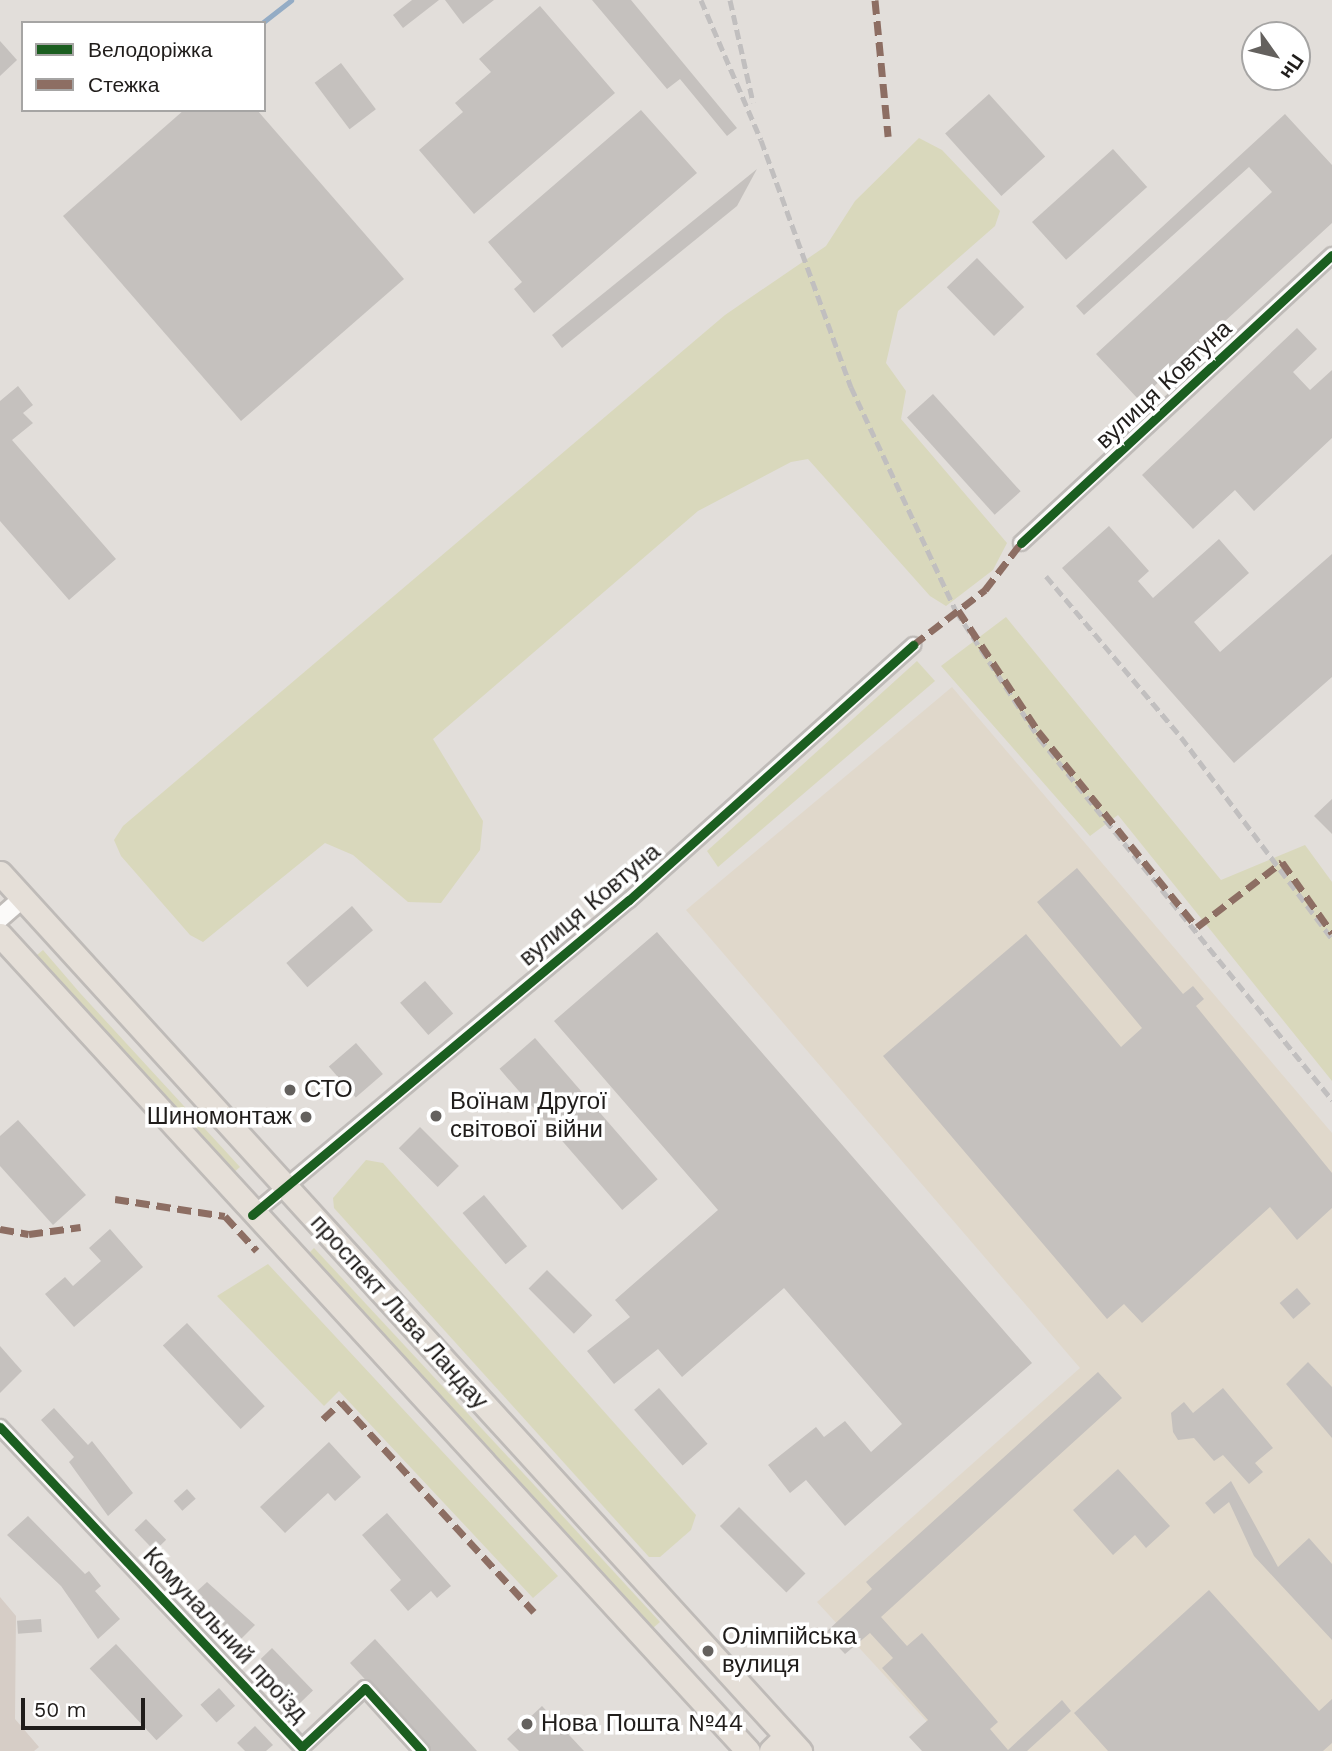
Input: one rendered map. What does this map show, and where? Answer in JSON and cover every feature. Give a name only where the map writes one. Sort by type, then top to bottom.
[{"type":"main road","name":"проспект Льва Ландау","points":[[0,873],[786,1746]]},
{"type":"main road","name":"проспект Льва Ландау","points":[[0,935],[252,1215],[748,1751]]},
{"type":"street","name":"вулиця Ковтуна","points":[[1021,543],[1332,255]]},
{"type":"street","name":"вулиця Ковтуна","points":[[252,1215],[283,1186],[629,900],[913,645]]},
{"type":"street","points":[[0,918],[23,898]]},
{"type":"street","name":"Комунальний проїзд","points":[[0,1427],[302,1747],[365,1688],[422,1751]]},
{"type":"shaded area","points":[[952,687],[1332,1133],[1332,1751],[954,1751],[817,1602],[1080,1368],[686,910]]},
{"type":"shaded area","points":[[0,1597],[16,1616],[15,1719],[39,1747],[34,1751],[0,1751]]},
{"type":"green space","points":[[919,138],[942,150],[1000,211],[995,226],[898,311],[886,363],[906,391],[901,419],[1007,543],[993,570],[946,606],[930,596],[808,459],[791,462],[698,511],[433,739],[483,821],[480,850],[441,903],[408,902],[353,855],[325,843],[203,942],[190,935],[121,856],[114,840],[123,826],[725,315],[826,246],[855,201]]},
{"type":"green space","points":[[1006,617],[1221,880],[1305,845],[1332,882],[1332,1081],[1118,815],[1090,836],[941,666]]},
{"type":"green space","points":[[917,661],[935,681],[718,867],[707,851]]},
{"type":"green space","points":[[43,950],[240,1167],[233,1173],[37,955]]},
{"type":"green space","points":[[366,1160],[383,1163],[696,1515],[691,1530],[660,1557],[649,1557],[334,1208],[333,1198]]},
{"type":"green space","points":[[314,1248],[660,1622],[653,1628],[308,1254]]},
{"type":"green space","points":[[268,1264],[558,1576],[533,1598],[339,1391],[324,1406],[217,1296]]},
{"type":"building","points":[[412,0],[439,0],[403,28],[393,15]]},
{"type":"building","points":[[445,0],[494,0],[463,24]]},
{"type":"building","points":[[592,0],[631,0],[737,128],[727,136],[680,79],[667,89]]},
{"type":"building","points":[[540,6],[615,93],[474,214],[419,150],[463,112],[455,103],[491,72],[479,59]]},
{"type":"building","points":[[0,41],[17,60],[0,76]]},
{"type":"building","points":[[341,63],[376,109],[350,129],[315,83]]},
{"type":"building","points":[[989,94],[1045,156],[1001,196],[945,133]]},
{"type":"building","points":[[641,110],[697,173],[534,313],[514,289],[522,282],[488,242]]},
{"type":"building","points":[[182,112],[259,112],[404,279],[241,421],[63,216]]},
{"type":"building","points":[[1285,114],[1332,165],[1332,223],[1139,400],[1096,354],[1272,192],[1249,167],[1084,315],[1076,306]]},
{"type":"building","points":[[1113,149],[1147,187],[1066,260],[1032,222]]},
{"type":"building","points":[[757,169],[737,206],[562,348],[552,335]]},
{"type":"building","points":[[977,258],[1024,307],[994,336],[947,287]]},
{"type":"building","points":[[1297,328],[1317,349],[1293,372],[1310,390],[1332,370],[1332,438],[1254,511],[1235,490],[1193,529],[1142,475]]},
{"type":"building","points":[[18,386],[33,405],[23,413],[33,423],[12,440],[116,559],[69,600],[0,521],[0,401]]},
{"type":"building","points":[[933,394],[1021,491],[995,515],[907,417]]},
{"type":"building","points":[[1109,526],[1149,571],[1138,581],[1153,598],[1219,539],[1249,573],[1194,622],[1220,652],[1332,554],[1332,677],[1234,763],[1062,568]]},
{"type":"building","points":[[1332,799],[1332,834],[1314,816]]},
{"type":"building","points":[[1077,868],[1183,994],[1193,986],[1204,999],[1196,1006],[1332,1173],[1332,1208],[1297,1240],[1270,1207],[1142,1323],[1124,1304],[1107,1319],[883,1056],[1026,934],[1121,1047],[1142,1028],[1037,902]]},
{"type":"building","points":[[352,906],[373,930],[307,987],[286,963]]},
{"type":"building","points":[[657,932],[1032,1363],[845,1526],[806,1480],[790,1493],[768,1465],[816,1427],[824,1437],[845,1421],[871,1452],[902,1424],[784,1288],[682,1377],[658,1349],[614,1384],[587,1351],[630,1317],[615,1300],[718,1210],[554,1021]]},
{"type":"building","points":[[425,981],[453,1013],[428,1035],[400,1003]]},
{"type":"building","points":[[535,1038],[658,1179],[622,1210],[500,1069]]},
{"type":"building","points":[[356,1043],[383,1074],[356,1098],[329,1067]]},
{"type":"building","points":[[18,1120],[86,1195],[53,1225],[0,1166],[0,1136]]},
{"type":"building","points":[[420,1127],[459,1166],[438,1187],[399,1148]]},
{"type":"building","points":[[484,1195],[527,1246],[506,1264],[463,1213]]},
{"type":"building","points":[[110,1229],[143,1267],[74,1327],[45,1294],[65,1277],[73,1286],[101,1261],[89,1248]]},
{"type":"building","points":[[547,1270],[592,1315],[574,1334],[529,1288]]},
{"type":"building","points":[[1297,1288],[1311,1304],[1293,1319],[1280,1303]]},
{"type":"building","points":[[187,1323],[265,1406],[241,1429],[163,1346]]},
{"type":"building","points":[[0,1346],[22,1371],[0,1393]]},
{"type":"building","points":[[1308,1362],[1332,1387],[1332,1438],[1286,1384]]},
{"type":"building","points":[[1098,1372],[1122,1398],[881,1617],[907,1646],[922,1633],[998,1722],[990,1729],[1008,1750],[1062,1700],[1071,1711],[1027,1751],[922,1751],[909,1737],[928,1720],[882,1668],[893,1658],[870,1633],[845,1654],[825,1633],[872,1589],[866,1582]]},
{"type":"building","points":[[659,1388],[708,1444],[683,1465],[634,1410]]},
{"type":"building","points":[[1223,1388],[1273,1448],[1255,1463],[1263,1472],[1249,1484],[1223,1455],[1214,1461],[1194,1438],[1178,1440],[1173,1432],[1171,1413],[1184,1402],[1193,1413]]},
{"type":"building","points":[[54,1408],[88,1445],[92,1441],[133,1493],[108,1516],[69,1462],[74,1457],[41,1420]]},
{"type":"building","points":[[329,1442],[361,1477],[335,1501],[328,1493],[285,1533],[260,1507]]},
{"type":"building","points":[[1118,1469],[1170,1526],[1146,1548],[1135,1535],[1113,1555],[1073,1510]]},
{"type":"building","points":[[1231,1481],[1278,1567],[1309,1538],[1332,1564],[1332,1640],[1254,1556],[1229,1502],[1214,1514],[1205,1503]]},
{"type":"building","points":[[187,1489],[196,1499],[182,1511],[174,1501]]},
{"type":"building","points":[[739,1507],[805,1573],[786,1593],[720,1526]]},
{"type":"building","points":[[387,1513],[451,1586],[437,1598],[431,1591],[408,1611],[390,1590],[401,1580],[362,1535]]},
{"type":"building","points":[[28,1516],[85,1574],[89,1571],[101,1586],[95,1591],[120,1619],[98,1639],[61,1586],[7,1535]]},
{"type":"building","points":[[146,1519],[166,1540],[155,1551],[134,1530]]},
{"type":"building","points":[[207,1582],[255,1625],[238,1642],[195,1593]]},
{"type":"building","points":[[1209,1590],[1319,1711],[1332,1699],[1332,1743],[1323,1751],[1108,1751],[1074,1713]]},
{"type":"building","points":[[41,1619],[42,1632],[18,1634],[17,1621]]},
{"type":"building","points":[[375,1639],[477,1751],[431,1751],[350,1663]]},
{"type":"building","points":[[116,1644],[183,1716],[157,1740],[90,1669]]},
{"type":"building","points":[[272,1648],[313,1690],[291,1712],[250,1670]]},
{"type":"building","points":[[219,1688],[235,1706],[216,1723],[200,1705]]},
{"type":"building","points":[[542,1706],[584,1751],[519,1751],[507,1739]]},
{"type":"building","points":[[255,1726],[273,1745],[266,1751],[245,1751],[237,1743]]},
{"type":"waterway","points":[[265,21],[291,0]]},
{"type":"railway","points":[[701,0],[761,140],[851,387],[956,611],[1039,738],[1332,1100]]},
{"type":"railway","points":[[730,0],[753,102]]},
{"type":"railway","points":[[1046,576],[1181,737],[1332,939]]},
{"type":"marked path","points":[[875,0],[888,136]]},
{"type":"marked path","points":[[913,645],[985,590],[1021,543]]},
{"type":"marked path","points":[[958,610],[1038,731],[1197,927],[1282,862],[1332,933]]},
{"type":"marked path","points":[[115,1199],[225,1216],[257,1251]]},
{"type":"marked path","points":[[0,1229],[29,1234],[81,1227]]},
{"type":"marked path","points":[[323,1419],[341,1402],[534,1612]]},
{"type":"cycle path","points":[[1021,543],[1332,255]]},
{"type":"cycle path","points":[[252,1215],[629,900],[913,645]]},
{"type":"cycle path","points":[[0,1427],[302,1747],[365,1688],[422,1751]]},
{"type":"place","name":"СТО","points":[[290,1090]]},
{"type":"place","name":"Воїнам Другої світової війни","points":[[436,1116]]},
{"type":"place","name":"Шиномонтаж","points":[[306,1117]]},
{"type":"place","name":"Олімпійська вулиця","points":[[708,1651]]},
{"type":"place","name":"Нова Пошта №44","points":[[527,1724]]}]
